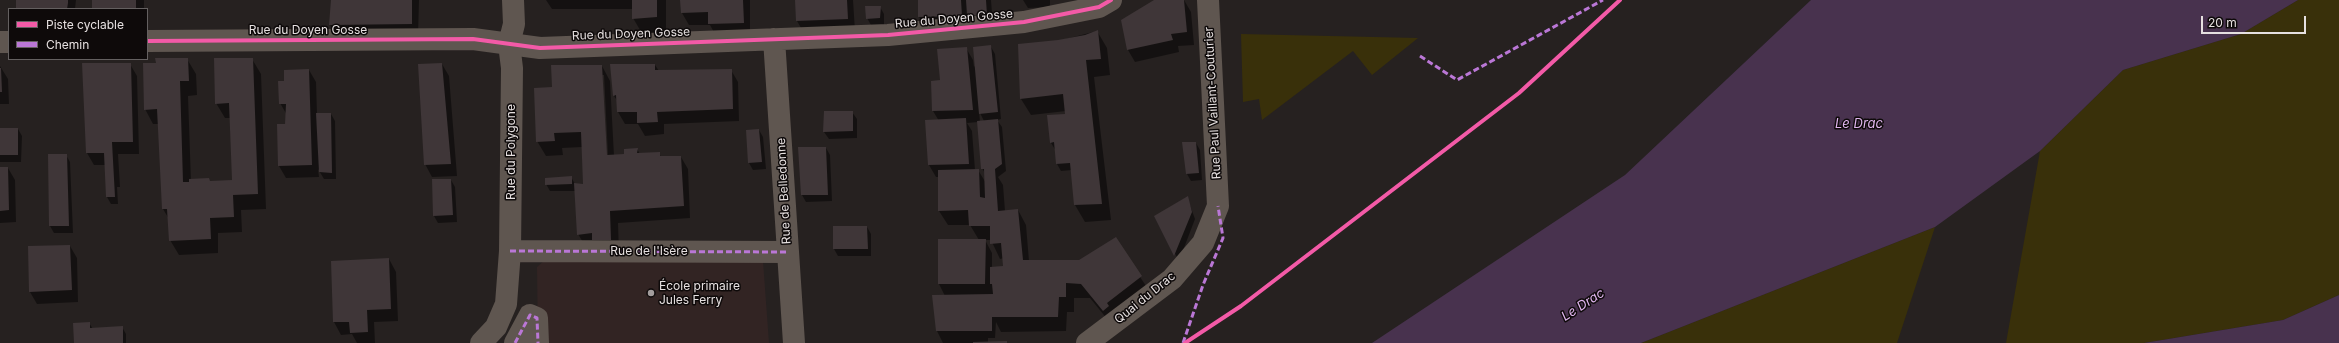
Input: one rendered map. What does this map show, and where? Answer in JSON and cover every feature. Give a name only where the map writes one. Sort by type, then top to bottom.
[{"type":"street","name":"Rue du Polygone","points":[[481,343],[496,327],[506,304],[510,251],[512,68],[509,44],[514,24],[513,0]]},
{"type":"street","name":"Rue du Doyen Gosse","points":[[148,41],[473,39],[540,48],[888,35],[1024,22],[1099,7],[1111,0]]},
{"type":"street","name":"Rue Paul Vaillant-Couturier","points":[[1208,0],[1218,206]]},
{"type":"street","name":"Rue de Belledonne","points":[[774,39],[794,343]]},
{"type":"street","name":"Quai du Drac","points":[[1087,343],[1172,279],[1203,243],[1218,206]]},
{"type":"street","name":"Rue de l'Isère","points":[[510,251],[788,252]]},
{"type":"street","points":[[515,343],[530,315],[537,318],[538,343]]},
{"type":"shaded area","points":[[2298,0],[2339,0],[2339,295],[2283,320],[2144,343],[2006,343],[2040,151],[2123,70],[2241,34]]},
{"type":"shaded area","points":[[1241,34],[1418,38],[1372,75],[1353,51],[1262,120],[1259,99],[1243,102]]},
{"type":"shaded area","points":[[1935,227],[1897,343],[1641,343]]},
{"type":"shaded area","name":"École primaire Jules Ferry","points":[[545,260],[763,261],[769,343],[538,343],[537,267]]},
{"type":"water","name":"Le Drac","points":[[1811,0],[2298,0],[2241,34],[2123,70],[2040,151],[1935,227],[1641,343],[1372,343],[1625,175]]},
{"type":"water","points":[[2339,295],[2339,343],[2144,343],[2283,320]]},
{"type":"building","points":[[16,0],[68,0],[67,8],[16,8]]},
{"type":"building","points":[[92,0],[136,0],[136,8],[92,8]]},
{"type":"building","points":[[331,0],[412,0],[412,24],[329,25]]},
{"type":"building","points":[[632,0],[657,0],[657,17],[632,19]]},
{"type":"building","points":[[680,0],[743,0],[744,23],[708,24],[708,12],[681,13]]},
{"type":"building","points":[[795,0],[847,0],[848,19],[796,21]]},
{"type":"building","points":[[918,0],[961,0],[962,16],[918,17]]},
{"type":"building","points":[[966,0],[986,0],[987,15],[967,15]]},
{"type":"building","points":[[1154,0],[1184,0],[1187,32],[1171,34],[1173,40],[1127,50],[1121,20]]},
{"type":"building","points":[[865,6],[881,6],[880,18],[866,19]]},
{"type":"building","points":[[1098,30],[1101,59],[1086,60],[1102,204],[1074,205],[1070,163],[1056,164],[1054,142],[1050,143],[1047,115],[1065,114],[1063,94],[1020,99],[1018,44],[1058,40],[1085,35]]},
{"type":"building","points":[[991,45],[998,112],[979,114],[973,47]]},
{"type":"building","points":[[967,47],[973,110],[932,111],[931,81],[940,80],[937,49]]},
{"type":"building","points":[[155,58],[188,58],[189,81],[180,81],[183,182],[189,182],[189,179],[209,178],[210,181],[232,180],[229,103],[215,104],[214,58],[253,58],[258,194],[233,195],[234,217],[210,218],[211,239],[169,241],[167,209],[162,209],[157,109],[144,110],[143,63],[156,63]]},
{"type":"building","points":[[82,63],[131,63],[133,142],[112,142],[115,197],[106,197],[104,153],[86,153]]},
{"type":"building","points":[[442,63],[451,164],[424,165],[418,64]]},
{"type":"building","points":[[610,64],[655,64],[655,70],[732,69],[733,109],[657,112],[658,122],[637,123],[637,112],[617,112],[616,95],[613,96]]},
{"type":"building","points":[[551,65],[602,65],[607,155],[624,154],[624,149],[638,148],[637,153],[660,152],[660,156],[681,156],[684,206],[610,211],[611,240],[592,240],[592,233],[577,235],[574,183],[583,184],[581,132],[554,133],[555,141],[536,142],[534,88],[552,87]]},
{"type":"building","points":[[1,68],[2,92],[0,92]]},
{"type":"building","points":[[309,69],[312,165],[278,166],[277,124],[285,124],[286,104],[279,104],[278,81],[284,81],[284,70]]},
{"type":"building","points":[[824,111],[853,111],[853,131],[823,132]]},
{"type":"building","points":[[316,113],[331,113],[332,173],[319,172]]},
{"type":"building","points":[[966,118],[969,164],[928,165],[925,120]]},
{"type":"building","points":[[998,119],[1002,164],[995,169],[998,211],[1018,209],[1023,260],[1079,260],[1116,237],[1142,276],[1107,303],[1109,306],[1103,311],[1081,284],[1066,283],[1066,297],[1059,297],[1058,317],[992,317],[992,331],[936,331],[932,295],[993,294],[992,284],[990,284],[990,267],[1003,266],[1001,243],[990,244],[990,226],[969,226],[968,210],[938,211],[938,170],[979,169],[980,197],[985,198],[984,169],[981,169],[977,121]]},
{"type":"building","points":[[0,128],[18,128],[18,155],[0,155]]},
{"type":"building","points":[[759,129],[762,162],[748,163],[746,130]]},
{"type":"building","points":[[1182,142],[1196,142],[1199,173],[1186,174]]},
{"type":"building","points":[[798,147],[826,147],[828,195],[801,195]]},
{"type":"building","points":[[48,154],[67,154],[69,226],[49,226]]},
{"type":"building","points":[[0,167],[8,167],[9,210],[0,211]]},
{"type":"building","points":[[572,176],[572,184],[545,185],[545,178]]},
{"type":"building","points":[[432,179],[451,179],[453,215],[433,216]]},
{"type":"building","points":[[1188,196],[1192,212],[1174,256],[1154,216]]},
{"type":"building","points":[[833,226],[867,226],[868,249],[833,249]]},
{"type":"building","points":[[938,239],[986,239],[985,284],[938,284]]},
{"type":"building","points":[[70,245],[72,290],[29,292],[28,246]]},
{"type":"building","points":[[389,258],[391,309],[367,310],[368,332],[350,333],[349,322],[333,322],[331,261]]},
{"type":"building","points":[[90,322],[90,328],[123,326],[123,343],[74,343],[73,323]]},
{"type":"building","points":[[1007,341],[1007,343],[973,343],[973,342]]},
{"type":"marked path","points":[[1420,56],[1457,80],[1603,0]]},
{"type":"marked path","points":[[1183,343],[1203,285],[1223,238],[1218,206]]},
{"type":"marked path","points":[[510,251],[788,252]]},
{"type":"marked path","points":[[515,343],[530,315],[537,318],[538,343]]},
{"type":"cycle path","points":[[148,41],[473,39],[540,48],[888,35],[1024,22],[1099,7],[1111,0]]},
{"type":"cycle path","points":[[1185,343],[1241,306],[1519,93],[1620,0]]},
{"type":"place","name":"École primaire Jules Ferry","points":[[651,293]]}]
